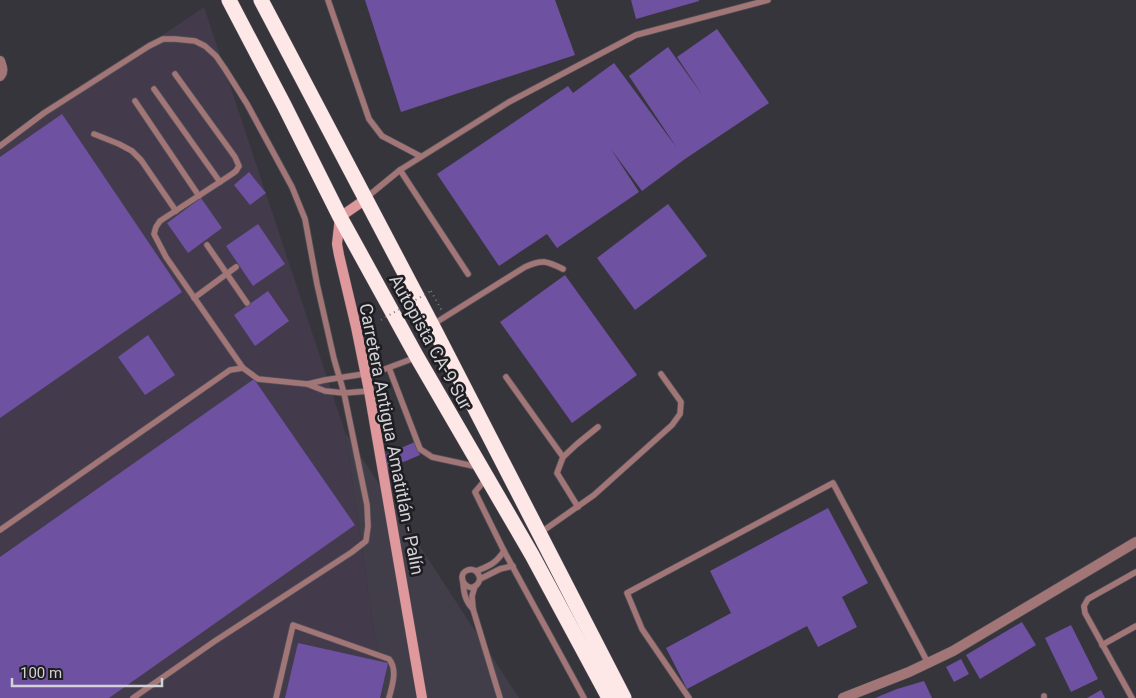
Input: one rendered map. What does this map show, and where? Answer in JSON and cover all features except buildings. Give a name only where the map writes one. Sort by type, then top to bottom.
[{"type":"highway","name":"Autopista CA-9 Sur","points":[[229,0],[340,217],[417,357],[532,555],[609,698]]},
{"type":"highway","name":"Autopista CA-9 Sur","points":[[261,0],[269,7],[624,698]]},
{"type":"main road","points":[[340,217],[366,199]]},
{"type":"main road","name":"Carretera Antigua Amatitlán - Palín","points":[[340,217],[337,244],[369,391],[422,698]]},
{"type":"street","points":[[0,61],[3,68],[0,76]]},
{"type":"street","points":[[843,698],[909,672],[953,651],[1136,542]]},
{"type":"lane","points":[[328,0],[368,119],[382,136],[420,156]]},
{"type":"lane","points":[[366,199],[400,170],[420,156],[509,102],[636,35],[768,0]]},
{"type":"lane","points":[[0,146],[44,113],[148,46],[163,39],[195,41],[205,46],[216,56],[238,90],[292,187],[304,219],[334,359],[344,393],[367,505],[368,526],[366,540],[352,552],[215,640],[133,698]]},
{"type":"lane","points":[[175,74],[237,160],[239,166],[232,174],[160,221],[154,234],[166,257],[243,368],[258,379],[307,384],[325,391],[344,393],[369,391]]},
{"type":"lane","points":[[154,89],[220,182]]},
{"type":"lane","points":[[135,101],[199,196]]},
{"type":"lane","points":[[94,134],[132,151],[141,160],[176,211]]},
{"type":"lane","points":[[400,170],[468,274]]},
{"type":"lane","points":[[207,245],[248,303]]},
{"type":"lane","points":[[432,325],[535,262],[544,261],[563,269]]},
{"type":"lane","points":[[194,298],[236,267]]},
{"type":"lane","points":[[307,384],[377,372],[417,357]]},
{"type":"lane","points":[[0,530],[230,370],[243,368]]},
{"type":"lane","points":[[389,368],[420,448],[432,457],[484,472],[475,492],[504,551],[584,698]]},
{"type":"lane","points":[[540,534],[594,496],[672,426],[680,414],[681,402],[661,374]]},
{"type":"lane","points":[[506,377],[563,457]]},
{"type":"lane","points":[[578,507],[557,473],[563,457],[598,427]]},
{"type":"lane","points":[[689,698],[642,629],[626,593],[833,482],[928,663]]},
{"type":"lane","points":[[472,609],[464,593],[463,574],[467,571],[476,571],[490,566],[504,551]]},
{"type":"lane","points":[[463,583],[471,588],[479,583],[480,579],[500,569],[512,566]]},
{"type":"lane","points":[[476,571],[480,579]]},
{"type":"lane","points":[[1132,698],[1085,614],[1084,606],[1088,599],[1136,572]]},
{"type":"lane","points":[[475,586],[472,596],[472,609],[500,698]]},
{"type":"lane","points":[[276,698],[293,625],[388,659],[393,664],[394,674],[389,698]]},
{"type":"lane","points":[[1102,645],[1136,626]]},
{"type":"path","points":[[382,320],[431,291],[443,313]]},
{"type":"shaded area","points":[[204,7],[345,432],[384,698],[0,698],[0,145]]},
{"type":"shaded area","points":[[345,432],[519,698],[384,698]]}]
